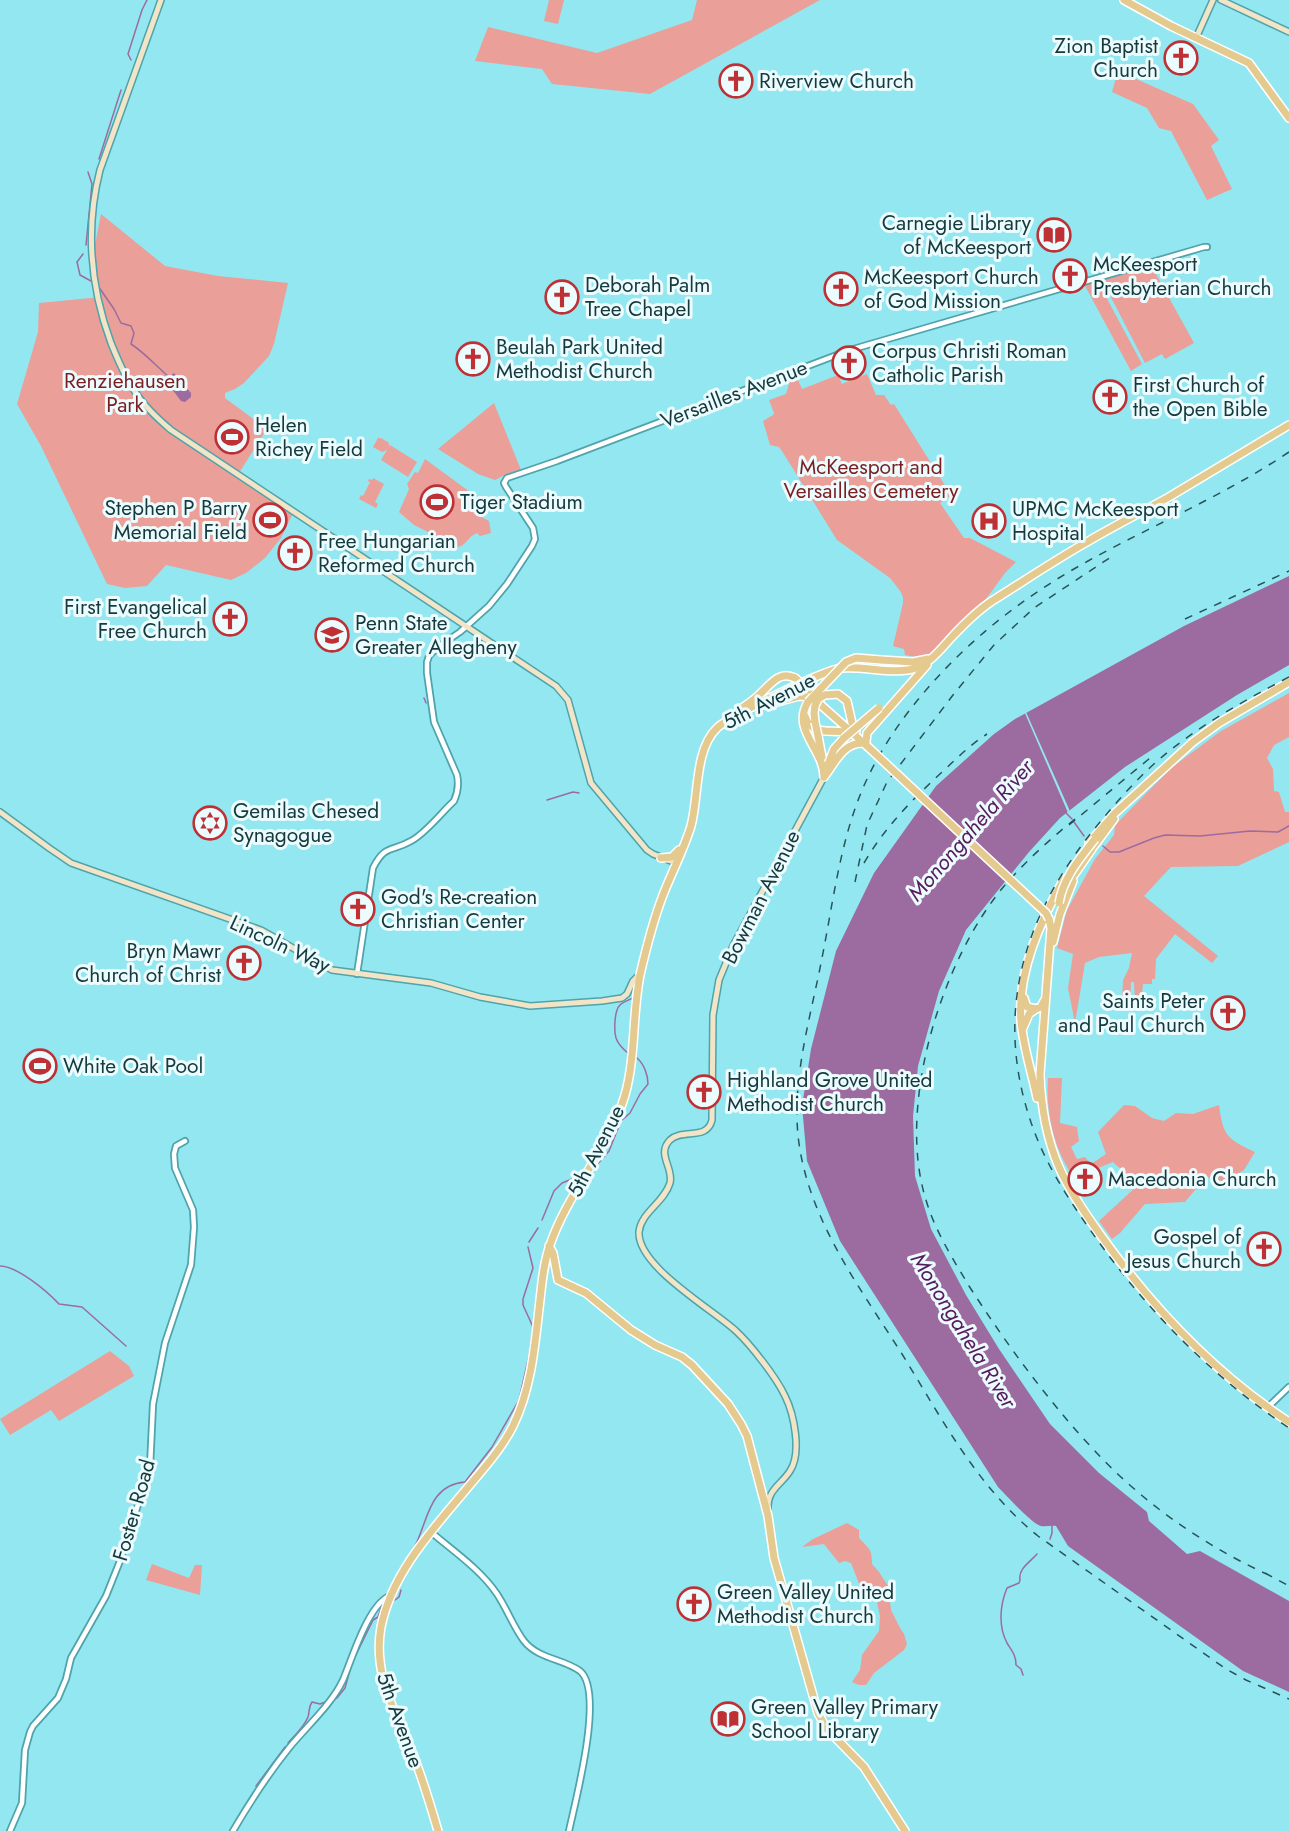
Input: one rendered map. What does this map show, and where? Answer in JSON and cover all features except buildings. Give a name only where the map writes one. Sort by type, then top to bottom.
[{"type":"main road","points":[[161,0],[100,170],[94,192],[91,218],[90,251],[98,301],[105,326],[128,381],[145,405],[171,430],[552,682],[565,695],[591,783],[648,850],[676,864]]},
{"type":"main road","points":[[1124,0],[1171,26],[1249,63],[1289,118]]},
{"type":"main road","points":[[1196,38],[1213,0]]},
{"type":"main road","points":[[1221,0],[1289,32]]},
{"type":"main road","name":"5th Avenue","points":[[438,1831],[416,1762],[389,1701],[381,1676],[380,1638],[384,1618],[392,1595],[411,1560],[430,1532],[503,1443],[521,1407],[532,1367],[549,1246],[621,1107],[631,1067],[641,973],[660,902],[691,826],[702,755],[712,732],[745,711],[834,669],[913,669],[920,667],[981,609],[1081,545],[1165,499],[1289,425]]},
{"type":"main road","points":[[823,764],[804,728],[802,716],[846,662],[856,658],[914,662],[933,657]]},
{"type":"main road","points":[[866,744],[867,733],[933,657]]},
{"type":"main road","points":[[824,777],[830,757],[844,738],[896,696],[923,670]]},
{"type":"main road","points":[[712,732],[723,720],[751,702],[777,678],[787,675],[795,678],[1050,915],[1054,927],[1043,1088],[1050,1129],[1060,1162],[1079,1196],[1115,1250],[1152,1296],[1199,1345],[1269,1406]]},
{"type":"main road","points":[[1289,682],[1206,732],[1177,755],[1115,813],[1094,838],[1068,873],[1040,930],[1031,954],[1022,995],[1021,1020],[1042,1120],[1056,1160],[1068,1185],[1090,1220],[1149,1297],[1202,1352],[1240,1386],[1289,1420]]},
{"type":"main road","points":[[825,694],[837,694],[846,701],[857,735],[814,729],[806,722],[809,706],[825,694]]},
{"type":"main road","points":[[745,711],[799,696],[809,696],[816,699],[857,735]]},
{"type":"main road","points":[[809,706],[814,713],[824,777]]},
{"type":"main road","points":[[824,777],[843,751],[853,744],[866,744]]},
{"type":"main road","name":"Bowman Avenue","points":[[770,1493],[786,1478],[795,1461],[793,1415],[784,1394],[747,1342],[656,1267],[643,1251],[639,1240],[641,1222],[667,1190],[671,1175],[664,1157],[667,1144],[674,1137],[703,1132],[710,1126],[712,1120],[713,1015],[719,980],[733,946],[824,777]]},
{"type":"main road","points":[[1036,1009],[1028,1007],[1024,999],[1027,977],[1034,950],[1053,905],[1092,849],[1134,796]]},
{"type":"main road","name":"Lincoln Way","points":[[0,812],[71,863],[261,930],[332,970],[431,983],[480,997],[530,1006],[622,998],[641,973]]},
{"type":"main road","points":[[1050,915],[1057,910],[1066,880],[1094,838]]},
{"type":"main road","points":[[662,858],[672,857],[683,846]]},
{"type":"main road","points":[[1053,943],[1066,898],[1078,871],[1092,849]]},
{"type":"main road","points":[[1050,915],[1051,928],[1040,1074],[1042,1111],[1050,1143]]},
{"type":"main road","points":[[1023,1034],[1025,1020],[1029,1014],[1041,1007],[1045,999]]},
{"type":"main road","points":[[549,1246],[553,1252],[558,1280],[586,1293],[631,1330],[655,1345],[682,1357],[728,1404],[741,1424],[747,1436],[768,1516],[774,1558],[818,1713],[826,1728],[864,1767],[910,1831]]},
{"type":"main road","points":[[761,1492],[770,1493],[768,1516]]},
{"type":"main road","points":[[880,1790],[905,1831]]},
{"type":"street","name":"Versailles Avenue","points":[[466,626],[498,595],[535,539],[534,528],[506,487],[505,480],[510,476],[557,461],[850,350],[1207,247]]},
{"type":"street","points":[[357,974],[373,868],[378,858],[391,848],[418,836],[454,801],[457,795],[457,775],[434,722],[427,662],[433,652],[466,626]]},
{"type":"street","name":"Foster Road","points":[[10,1831],[22,1803],[25,1750],[30,1732],[58,1697],[71,1659],[106,1596],[148,1476],[152,1454],[153,1404],[165,1343],[191,1265],[193,1210],[174,1163],[176,1146],[185,1142]]},
{"type":"street","points":[[1269,1406],[1289,1387]]},
{"type":"street","points":[[430,1532],[472,1567],[495,1591],[525,1643],[548,1658],[580,1671],[585,1678],[590,1710],[590,1730],[569,1831]]},
{"type":"street","points":[[232,1831],[270,1771],[328,1701],[343,1678],[378,1603],[386,1596],[392,1595]]},
{"type":"green space","points":[[549,0],[564,0],[558,24],[544,21]]},
{"type":"green space","points":[[697,0],[820,0],[650,94],[552,84],[542,69],[475,61],[488,27],[597,53],[692,20]]},
{"type":"green space","points":[[1118,71],[1193,104],[1219,140],[1211,146],[1232,189],[1207,200],[1171,131],[1159,128],[1147,108],[1112,92]]},
{"type":"green space","name":"Renziehausen Park","points":[[101,214],[165,266],[218,276],[288,283],[274,344],[269,356],[244,383],[225,393],[225,398],[267,429],[237,476],[293,513],[281,538],[265,558],[246,573],[231,580],[166,565],[147,586],[125,588],[107,584],[41,446],[17,404],[38,332],[39,303],[101,297],[93,255]]},
{"type":"green space","points":[[1151,265],[1194,343],[1165,359],[1162,354],[1145,363],[1102,280]]},
{"type":"green space","points":[[1097,280],[1142,364],[1131,371],[1084,284]]},
{"type":"green space","name":"McKeesport and Versailles Cemetery","points":[[867,374],[876,395],[884,395],[891,405],[894,404],[951,495],[940,503],[964,538],[970,538],[1016,562],[978,610],[932,656],[921,658],[905,655],[904,649],[893,646],[903,603],[901,592],[890,578],[837,540],[782,451],[779,447],[770,445],[763,421],[774,413],[769,400],[786,394],[789,384],[787,378],[796,375],[802,389],[838,375],[842,384]]},
{"type":"green space","points":[[494,403],[521,470],[495,480],[478,474],[438,449]]},
{"type":"green space","points":[[378,438],[389,443],[389,447],[390,445],[417,462],[408,477],[381,460],[387,450],[382,452],[373,447]]},
{"type":"green space","name":"Tiger Stadium","points":[[425,459],[474,495],[467,509],[489,521],[491,533],[480,536],[477,533],[458,547],[414,525],[399,512],[409,489],[407,484],[415,472],[418,473]]},
{"type":"green space","points":[[373,478],[384,484],[375,502],[378,504],[376,508],[359,499],[370,482],[369,479]]},
{"type":"green space","points":[[1289,693],[1289,737],[1274,745],[1267,758],[1273,769],[1274,791],[1279,792],[1285,812],[1289,812],[1289,842],[1238,866],[1171,867],[1144,896],[1218,956],[1212,963],[1175,934],[1156,959],[1155,979],[1152,979],[1152,984],[1143,984],[1141,1002],[1135,1002],[1134,982],[1131,982],[1130,1002],[1122,1001],[1123,980],[1129,968],[1132,953],[1099,957],[1085,963],[1075,1023],[1068,988],[1073,954],[1057,948],[1067,910],[1095,859],[1114,835],[1115,825],[1171,768],[1221,731]]},
{"type":"green space","points":[[1048,1078],[1062,1078],[1060,1123],[1077,1127],[1079,1141],[1071,1147],[1077,1159],[1085,1157],[1091,1164],[1106,1154],[1098,1132],[1124,1105],[1135,1106],[1152,1118],[1164,1121],[1176,1113],[1193,1114],[1219,1105],[1222,1124],[1228,1135],[1238,1144],[1255,1152],[1244,1170],[1225,1182],[1206,1177],[1185,1202],[1145,1204],[1112,1239],[1099,1221],[1138,1185],[1113,1162],[1074,1178],[1061,1154],[1052,1130],[1048,1104]]},
{"type":"green space","points":[[110,1351],[129,1366],[134,1376],[59,1421],[51,1410],[10,1435],[0,1419]]},
{"type":"green space","points":[[847,1523],[859,1530],[859,1538],[871,1552],[872,1564],[888,1586],[891,1610],[907,1644],[904,1650],[874,1673],[866,1685],[852,1682],[860,1670],[862,1655],[879,1631],[880,1616],[877,1602],[873,1595],[863,1594],[851,1563],[845,1561],[839,1563],[824,1544],[802,1547],[813,1539]]},
{"type":"green space","points":[[152,1564],[189,1578],[195,1565],[202,1565],[200,1595],[146,1580]]},
{"type":"water","points":[[174,373],[191,393],[191,397],[185,402],[181,401],[165,380]]},
{"type":"water","name":"Monongahela River","points":[[1289,576],[1289,665],[1237,695],[1125,767],[1060,818],[1029,852],[966,930],[939,991],[918,1066],[913,1116],[915,1176],[931,1229],[966,1295],[999,1349],[1050,1424],[1099,1473],[1147,1512],[1149,1521],[1187,1554],[1200,1551],[1289,1601],[1289,1692],[1243,1671],[1068,1546],[1056,1526],[1041,1526],[1031,1520],[998,1487],[840,1241],[807,1161],[802,1106],[811,1049],[836,951],[874,873],[936,786],[994,734],[1015,719],[1184,626]]},
{"type":"pier","points":[[1061,690],[1026,712],[1069,809],[1069,815],[1024,711]]},
{"type":"waterway","points":[[131,60],[128,54],[147,0]]},
{"type":"waterway","points":[[99,159],[121,90]]},
{"type":"waterway","points":[[86,245],[92,184],[88,172]]},
{"type":"waterway","points":[[83,254],[77,262],[80,275],[91,281]]},
{"type":"waterway","points":[[98,286],[121,323],[131,326],[134,333],[131,344],[169,377]]},
{"type":"waterway","points":[[424,698],[426,703]]},
{"type":"waterway","points":[[547,800],[573,792],[579,793]]},
{"type":"waterway","points":[[1066,813],[1072,819]]},
{"type":"waterway","points":[[1074,822],[1084,836]]},
{"type":"waterway","points":[[1103,846],[1110,852],[1119,852],[1165,835],[1200,836],[1250,831],[1278,832],[1289,826]]},
{"type":"waterway","points":[[629,1054],[617,1040],[615,1021],[620,1005],[633,998]]},
{"type":"waterway","points":[[595,1167],[609,1151],[621,1121],[630,1113],[648,1084],[645,1070],[637,1058]]},
{"type":"waterway","points":[[542,1220],[554,1191],[562,1183],[582,1175]]},
{"type":"waterway","points":[[529,1242],[538,1228]]},
{"type":"waterway","points":[[413,1550],[430,1507],[436,1498],[452,1485],[465,1482],[492,1447],[519,1400],[533,1327],[523,1305],[533,1268],[528,1247]]},
{"type":"waterway","points":[[0,1266],[23,1275],[40,1286],[59,1304],[82,1307],[126,1346]]},
{"type":"waterway","points":[[1050,1539],[1052,1525]]},
{"type":"waterway","points":[[1023,1675],[1021,1669],[1016,1665],[1002,1630],[1002,1608],[1007,1588],[1019,1583],[1022,1569],[1037,1554]]},
{"type":"waterway","points":[[395,1600],[399,1597],[401,1590]]},
{"type":"waterway","points":[[332,1700],[337,1698],[345,1688],[352,1663],[373,1620],[378,1617],[384,1604]]},
{"type":"waterway","points":[[288,1743],[306,1721],[312,1702],[320,1704],[328,1701]]},
{"type":"waterway","points":[[256,1786],[285,1747]]},
{"type":"railway","points":[[1289,452],[1215,496],[1113,547],[1032,595],[964,650],[904,718],[868,777],[851,820],[802,1054],[797,1102],[797,1126],[806,1178],[827,1231],[856,1282],[947,1427],[997,1496],[1038,1536],[1226,1669],[1289,1699]]},
{"type":"railway","points":[[855,882],[867,825],[887,782],[953,695],[994,645],[1034,608],[1114,555]]},
{"type":"railway","points":[[1185,619],[1289,571]]},
{"type":"railway","points":[[1289,677],[1215,719],[1163,756],[1118,801],[1075,855],[1052,891],[1035,927],[1023,965],[1016,1004],[1015,1044],[1021,1085],[1039,1144],[1063,1189],[1091,1231],[1142,1297],[1187,1345],[1236,1389],[1289,1428]]},
{"type":"railway","points":[[864,863],[909,804],[963,752],[987,734]]},
{"type":"railway","points":[[1069,825],[1150,758]]},
{"type":"railway","points":[[1075,819],[1038,850],[1005,885],[982,916],[944,992],[921,1078],[917,1121],[918,1162],[926,1200],[934,1223],[977,1299],[1029,1372],[1087,1442],[1113,1470],[1177,1522],[1224,1552],[1273,1577]]},
{"type":"railway","points":[[1265,1573],[1289,1586]]},
{"type":"place","name":"Zion Baptist Church","points":[[1181,58]]},
{"type":"place","name":"Riverview Church","points":[[736,81]]},
{"type":"place","name":"Carnegie Library of McKeesport","points":[[1054,235]]},
{"type":"place","name":"McKeesport Presbyterian Church","points":[[1070,276]]},
{"type":"place","name":"McKeesport Church of God Mission","points":[[841,289]]},
{"type":"place","name":"Deborah Palm Tree Chapel","points":[[562,297]]},
{"type":"place","name":"Beulah Park United Methodist Church","points":[[473,359]]},
{"type":"place","name":"Corpus Christi Roman Catholic Parish","points":[[849,363]]},
{"type":"place","name":"First Church of the Open Bible","points":[[1110,397]]},
{"type":"place","name":"Helen Richey Field","points":[[232,437]]},
{"type":"place","name":"Tiger Stadium","points":[[437,502]]},
{"type":"place","name":"Stephen P Barry Memorial Field","points":[[270,520]]},
{"type":"place","name":"UPMC McKeesport Hospital","points":[[989,521]]},
{"type":"place","name":"Free Hungarian Reformed Church","points":[[295,553]]},
{"type":"place","name":"First Evangelical Free Church","points":[[230,619]]},
{"type":"place","name":"Penn State Greater Allegheny","points":[[332,635]]},
{"type":"place","name":"Gemilas Chesed Synagogue","points":[[210,823]]},
{"type":"place","name":"God's Re-creation Christian Center","points":[[358,909]]},
{"type":"place","name":"Bryn Mawr Church of Christ","points":[[244,963]]},
{"type":"place","name":"Saints Peter and Paul Church","points":[[1228,1013]]},
{"type":"place","name":"White Oak Pool","points":[[40,1066]]},
{"type":"place","name":"Highland Grove United Methodist Church","points":[[704,1092]]},
{"type":"place","name":"Macedonia Church","points":[[1085,1179]]},
{"type":"place","name":"Gospel of Jesus Church","points":[[1264,1249]]},
{"type":"place","name":"Green Valley United Methodist Church","points":[[694,1604]]},
{"type":"place","name":"Green Valley Primary School Library","points":[[728,1719]]}]
